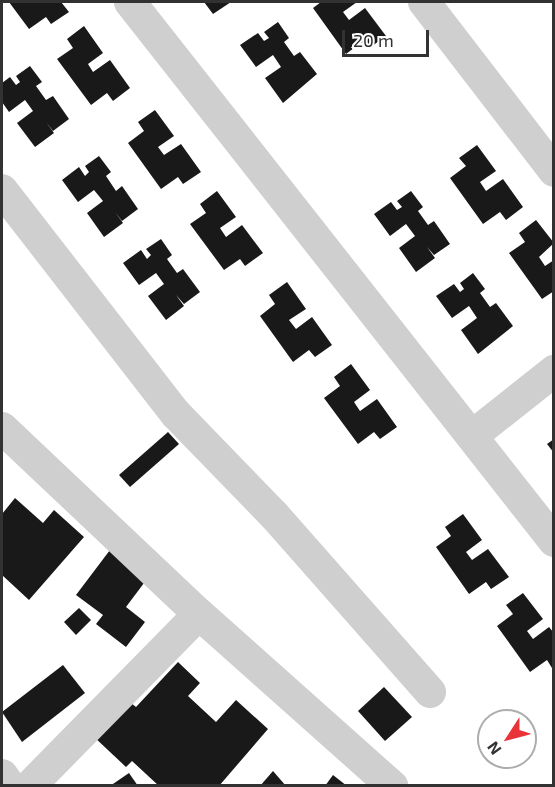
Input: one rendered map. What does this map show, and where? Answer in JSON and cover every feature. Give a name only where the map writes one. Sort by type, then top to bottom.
[{"type":"street","points":[[130,2],[554,540]]},
{"type":"street","points":[[424,2],[554,171]]},
{"type":"street","points":[[2,189],[176,414],[274,515],[430,692]]},
{"type":"street","points":[[472,436],[554,371]]},
{"type":"street","points":[[2,428],[199,614],[392,786]]},
{"type":"street","points":[[30,786],[199,614]]},
{"type":"street","points":[[2,775],[10,786]]},
{"type":"building","points":[[9,2],[61,2],[69,12],[51,24],[46,17],[29,29]]},
{"type":"building","points":[[204,2],[231,2],[213,14]]},
{"type":"building","points":[[321,2],[357,2],[343,12],[349,20],[365,8],[386,36],[368,49],[362,42],[346,54],[313,8]]},
{"type":"building","points":[[278,22],[289,38],[284,42],[294,56],[300,52],[317,74],[283,103],[265,78],[281,67],[273,55],[256,67],[240,45],[258,33],[264,41],[269,38],[264,32]]},
{"type":"building","points":[[84,26],[103,53],[88,64],[93,72],[110,60],[130,88],[113,101],[107,93],[91,105],[57,59],[73,48],[67,39]]},
{"type":"building","points":[[30,66],[42,82],[36,86],[46,100],[53,96],[69,119],[53,131],[46,122],[54,133],[35,147],[17,123],[33,111],[25,100],[9,112],[2,102],[2,83],[10,77],[16,85],[20,82],[16,76]]},
{"type":"building","points":[[155,110],[174,136],[158,147],[164,155],[181,144],[201,172],[183,184],[178,177],[161,189],[128,143],[144,131],[138,122]]},
{"type":"building","points":[[477,145],[496,171],[480,182],[486,191],[503,179],[523,207],[506,220],[500,212],[483,224],[450,178],[466,166],[459,158]]},
{"type":"building","points":[[99,156],[111,172],[106,176],[116,191],[122,186],[138,209],[122,221],[115,212],[123,223],[104,237],[87,213],[103,201],[94,190],[78,202],[62,180],[79,167],[85,176],[89,172],[85,166]]},
{"type":"building","points":[[217,191],[236,217],[220,228],[226,237],[242,225],[263,253],[245,266],[240,259],[224,270],[190,224],[206,213],[200,204]]},
{"type":"building","points":[[411,191],[423,207],[418,211],[428,225],[434,221],[450,244],[434,255],[427,247],[435,258],[416,272],[399,248],[415,236],[406,224],[390,236],[374,214],[391,202],[397,210],[402,207],[397,201]]},
{"type":"building","points":[[536,220],[554,243],[539,257],[545,266],[554,260],[554,291],[542,299],[509,253],[525,242],[519,233]]},
{"type":"building","points":[[161,239],[172,255],[167,259],[177,273],[183,269],[200,292],[184,304],[176,295],[184,306],[166,320],[148,296],[164,284],[156,273],[139,285],[123,263],[141,250],[147,259],[151,255],[146,249]]},
{"type":"building","points":[[473,273],[485,289],[480,293],[490,307],[496,303],[513,326],[478,354],[461,330],[477,318],[469,306],[452,318],[436,296],[454,284],[460,292],[464,289],[460,283]]},
{"type":"building","points":[[287,282],[306,309],[289,320],[296,329],[312,317],[332,345],[315,357],[309,350],[293,362],[260,316],[275,304],[269,295]]},
{"type":"building","points":[[351,364],[370,390],[354,402],[360,411],[377,399],[397,427],[380,439],[374,432],[358,444],[324,398],[340,386],[334,377]]},
{"type":"building","points":[[168,432],[179,444],[130,487],[119,475]]},
{"type":"building","points":[[554,439],[554,453],[547,444]]},
{"type":"building","points":[[15,498],[43,523],[54,510],[84,537],[29,600],[2,575],[2,514]]},
{"type":"building","points":[[463,514],[482,540],[466,552],[472,560],[488,549],[509,577],[491,589],[486,582],[469,594],[436,547],[451,536],[445,527]]},
{"type":"building","points":[[110,550],[147,579],[126,607],[145,622],[126,647],[96,624],[103,615],[76,595]]},
{"type":"building","points":[[523,593],[543,619],[527,631],[533,639],[549,627],[554,633],[552,668],[547,660],[530,672],[497,626],[513,614],[506,605]]},
{"type":"building","points":[[79,608],[91,620],[76,635],[64,622]]},
{"type":"building","points":[[178,662],[200,683],[188,696],[216,722],[236,700],[268,729],[219,786],[159,786],[132,761],[126,767],[93,736],[126,699],[136,707]]},
{"type":"building","points":[[63,665],[85,693],[22,742],[2,712]]},
{"type":"building","points":[[384,687],[412,717],[385,741],[358,711]]},
{"type":"building","points":[[273,771],[286,786],[260,786]]},
{"type":"building","points":[[129,773],[138,786],[110,786]]},
{"type":"building","points":[[333,775],[347,786],[325,786]]}]
